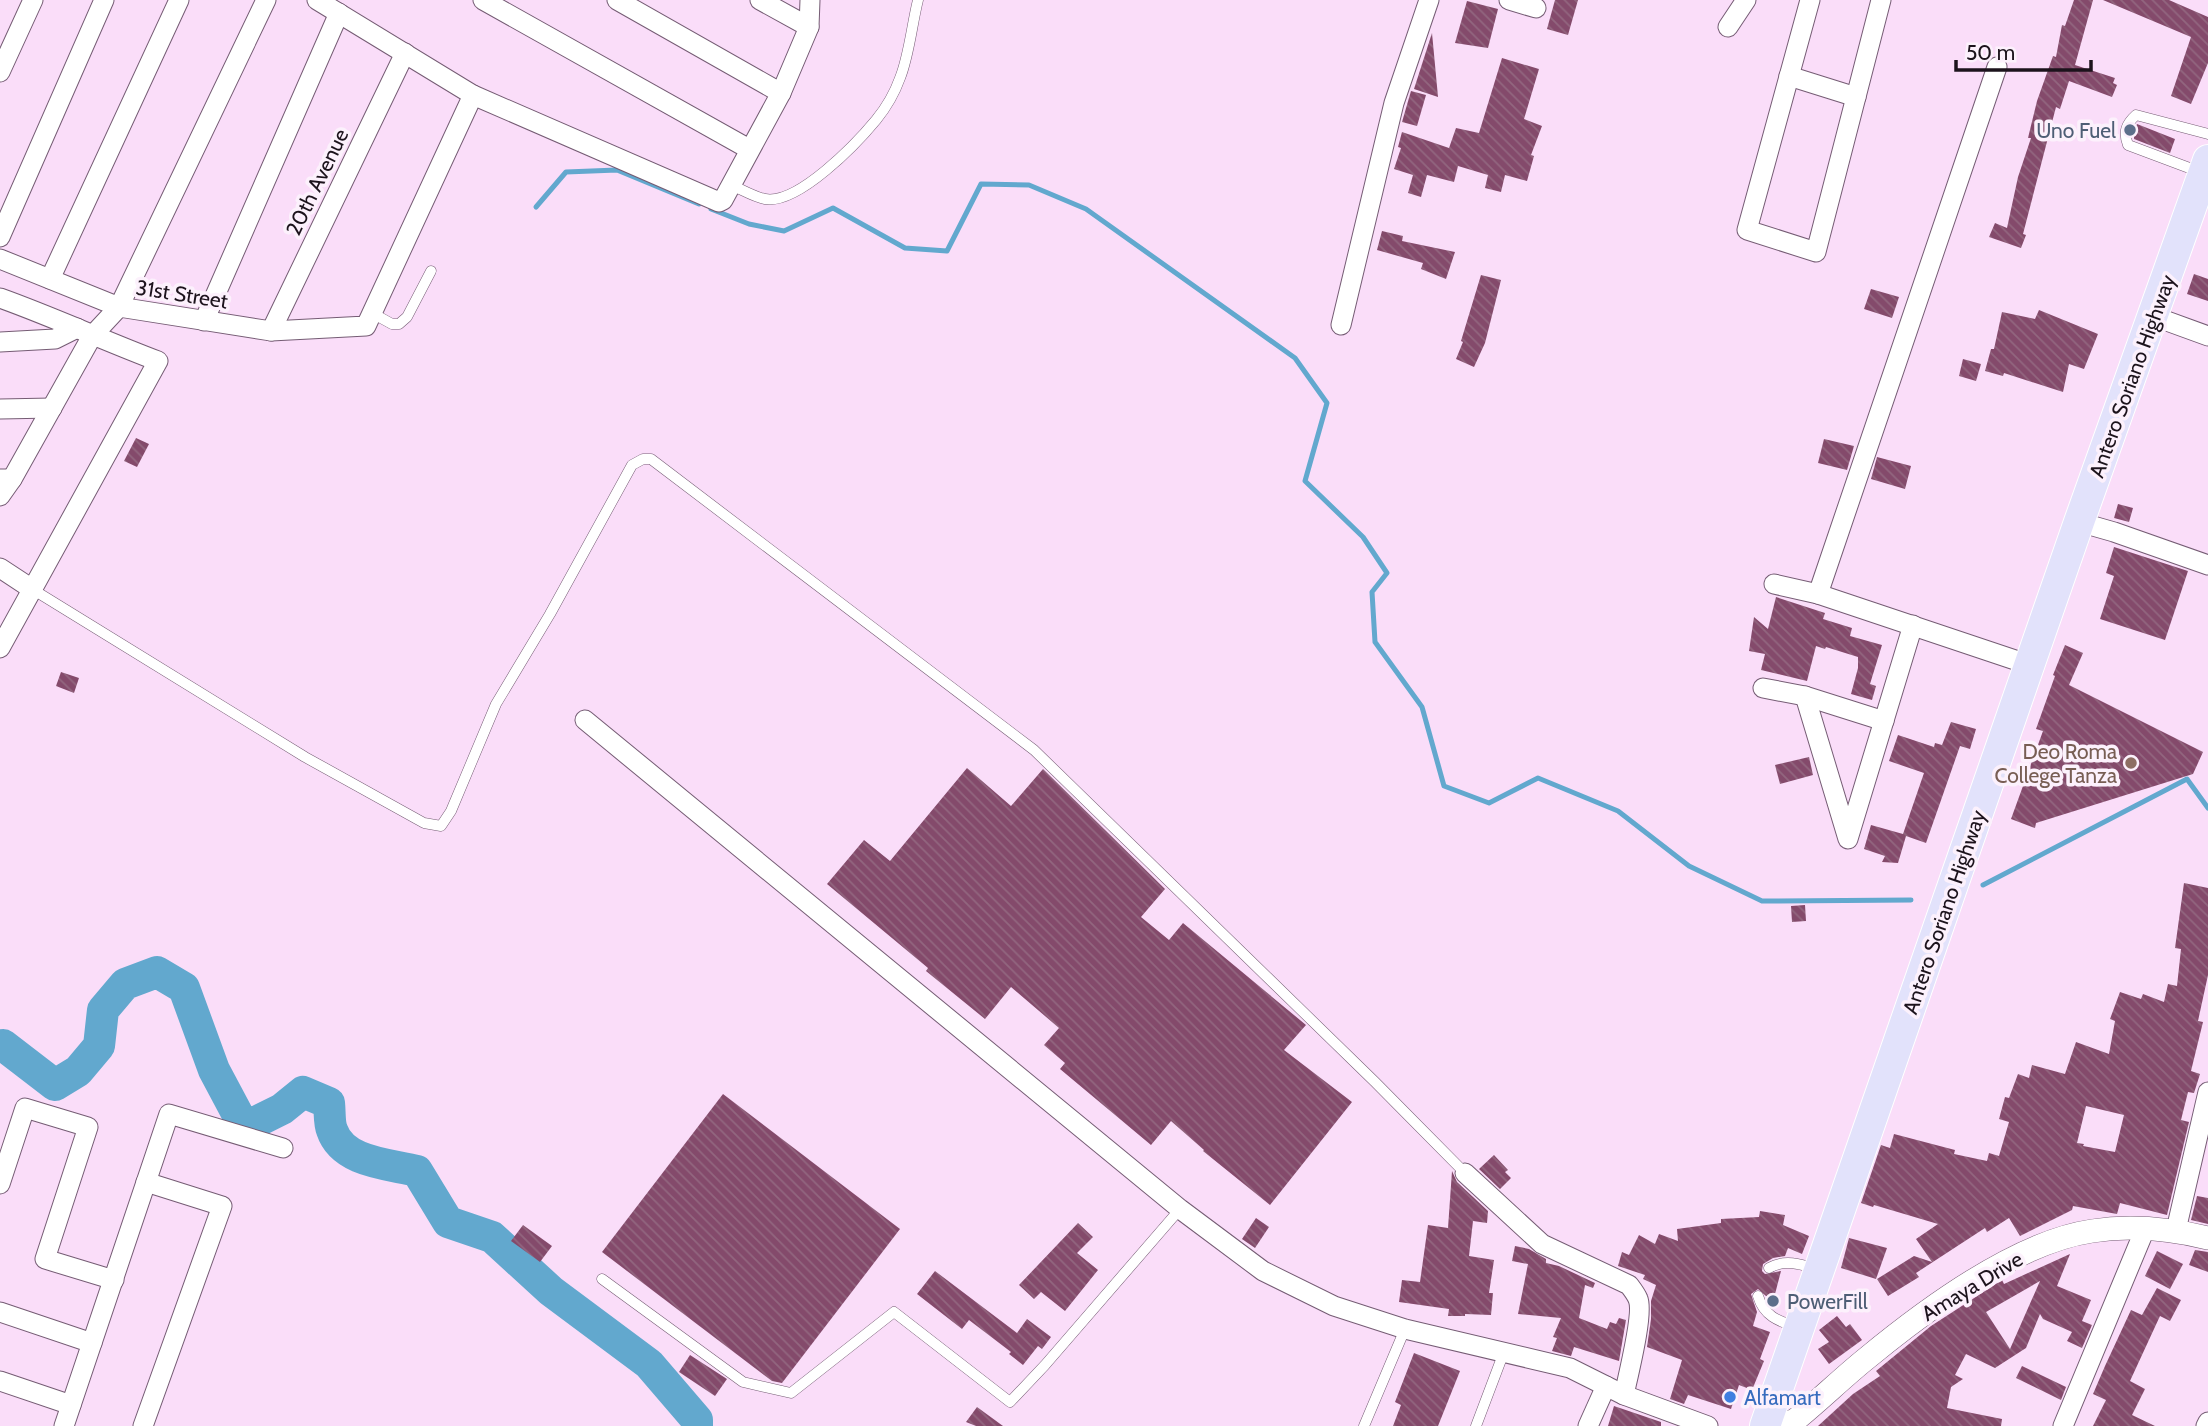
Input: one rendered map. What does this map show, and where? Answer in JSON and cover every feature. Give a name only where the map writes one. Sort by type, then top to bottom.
[{"type":"main road","name":"Antero Soriano Highway","points":[[1783,1423],[1800,1328],[2079,522],[2206,167]]},
{"type":"street","points":[[0,72],[33,0]]},
{"type":"street","points":[[0,237],[104,0]]},
{"type":"street","points":[[50,279],[179,0]]},
{"type":"street","points":[[0,342],[55,338],[84,332],[118,307],[266,0]]},
{"type":"street","points":[[317,0],[473,95],[714,201],[722,201],[781,93],[809,27],[810,0]]},
{"type":"street","points":[[483,0],[749,149]]},
{"type":"street","points":[[617,0],[781,93]]},
{"type":"street","points":[[760,0],[809,27]]},
{"type":"street","points":[[1341,325],[1394,103],[1429,0]]},
{"type":"street","points":[[1509,0],[1536,8]]},
{"type":"street","points":[[1728,27],[1746,0]]},
{"type":"street","points":[[1810,0],[1747,230],[1816,252],[1881,0]]},
{"type":"street","points":[[204,321],[339,13]]},
{"type":"street","name":"20th Avenue","points":[[271,331],[405,54]]},
{"type":"street","points":[[1818,594],[1997,67]]},
{"type":"street","points":[[1789,76],[1856,97]]},
{"type":"street","points":[[369,320],[473,95]]},
{"type":"street","name":"31st Street","points":[[0,259],[118,307],[271,331],[369,320]]},
{"type":"street","points":[[0,298],[57,318],[84,332],[158,361],[0,648]]},
{"type":"street","points":[[2153,316],[2208,336]]},
{"type":"street","points":[[0,496],[6,479],[52,408],[84,332]]},
{"type":"street","points":[[0,409],[52,408]]},
{"type":"street","points":[[2079,522],[2208,565]]},
{"type":"street","points":[[0,568],[32,589]]},
{"type":"street","points":[[1774,584],[1818,594],[2030,665]]},
{"type":"street","points":[[1805,696],[1848,839],[1913,625]]},
{"type":"street","points":[[1763,688],[1805,696],[1884,721]]},
{"type":"street","points":[[585,720],[1180,1209],[1263,1271],[1334,1306],[1405,1329],[1570,1368],[1624,1395],[1708,1426]]},
{"type":"street","points":[[2176,1230],[2208,1091]]},
{"type":"street","points":[[0,1184],[25,1108],[88,1127],[45,1259],[114,1280]]},
{"type":"street","points":[[64,1426],[169,1114],[283,1148]]},
{"type":"street","points":[[1465,1173],[1542,1244],[1629,1285],[1633,1290],[1640,1301],[1639,1315],[1624,1395]]},
{"type":"street","points":[[143,1426],[222,1206],[146,1182]]},
{"type":"street","points":[[2063,1426],[2145,1229]]},
{"type":"street","name":"Amaya Drive","points":[[1783,1423],[1937,1304],[2012,1259],[2058,1240],[2092,1231],[2176,1230],[2208,1238]]},
{"type":"street","points":[[0,1312],[92,1343]]},
{"type":"street","points":[[0,1381],[71,1405]]},
{"type":"street","points":[[1588,1426],[1606,1386]]},
{"type":"lane","points":[[731,185],[766,199],[779,198],[790,194],[826,170],[845,152],[877,119],[900,78],[918,0]]},
{"type":"lane","points":[[2206,167],[2128,145],[2124,135],[2128,122],[2136,116],[2208,134]]},
{"type":"lane","points":[[369,320],[399,324],[407,317],[431,271]]},
{"type":"lane","points":[[32,589],[305,757],[425,823],[441,826],[451,811],[496,704],[550,614],[632,465],[643,459],[651,459],[1034,750],[1465,1173]]},
{"type":"lane","points":[[602,1279],[743,1382],[791,1392],[894,1312],[1010,1402],[1180,1209]]},
{"type":"lane","points":[[1769,1268],[1795,1263],[1820,1270]]},
{"type":"lane","points":[[1758,1296],[1761,1306],[1774,1319],[1800,1328]]},
{"type":"lane","points":[[1364,1426],[1405,1329]]},
{"type":"lane","points":[[1476,1426],[1504,1352]]},
{"type":"building","points":[[1555,0],[1578,0],[1568,35],[1547,29]]},
{"type":"building","points":[[2074,0],[2093,0],[2075,65],[2115,78],[2113,83],[2117,85],[2112,97],[2069,81],[2060,109],[2056,107],[2021,248],[1989,237],[1995,223],[2007,228],[2018,177],[2031,138],[2028,138],[2037,101],[2053,56],[2056,57],[2062,25],[2065,26]]},
{"type":"building","points":[[2103,0],[2169,0],[2208,17],[2208,63],[2191,104],[2171,96],[2191,37]]},
{"type":"building","points":[[1467,1],[1498,9],[1488,48],[1455,43]]},
{"type":"building","points":[[1432,33],[1438,97],[1414,89]]},
{"type":"building","points":[[1502,58],[1539,69],[1524,119],[1542,126],[1531,155],[1534,156],[1527,181],[1505,175],[1501,192],[1485,188],[1488,175],[1458,166],[1454,182],[1427,175],[1421,197],[1408,193],[1413,175],[1394,169],[1401,148],[1398,147],[1402,132],[1449,148],[1456,128],[1479,133]]},
{"type":"building","points":[[1411,91],[1426,95],[1417,126],[1402,122]]},
{"type":"building","points":[[2137,124],[2175,139],[2170,153],[2134,139]]},
{"type":"building","points":[[1382,231],[1403,236],[1402,241],[1455,252],[1446,279],[1421,269],[1423,263],[1377,250]]},
{"type":"building","points":[[2194,274],[2208,279],[2208,301],[2187,294]]},
{"type":"building","points":[[1481,275],[1501,280],[1485,343],[1474,367],[1456,359]]},
{"type":"building","points":[[1871,289],[1899,297],[1892,318],[1864,309]]},
{"type":"building","points":[[2039,310],[2098,334],[2084,369],[2069,364],[2063,392],[2004,373],[2003,376],[1985,371],[1991,349],[1994,349],[2002,312],[2035,319]]},
{"type":"building","points":[[1963,359],[1981,364],[1976,381],[1959,376]]},
{"type":"building","points":[[136,438],[149,444],[137,467],[124,461]]},
{"type":"building","points":[[1824,439],[1854,446],[1847,470],[1818,463]]},
{"type":"building","points":[[1877,457],[1911,466],[1905,489],[1871,479]]},
{"type":"building","points":[[2118,504],[2133,508],[2129,522],[2114,518]]},
{"type":"building","points":[[2114,547],[2188,571],[2165,640],[2100,619],[2114,576],[2106,573]]},
{"type":"building","points":[[1776,597],[1825,613],[1823,619],[1852,628],[1850,636],[1882,645],[1870,684],[1876,686],[1872,700],[1851,694],[1858,657],[1826,647],[1816,646],[1807,681],[1761,670],[1765,654],[1749,651],[1754,617],[1768,629]]},
{"type":"building","name":"Deo Roma College Tanza","points":[[2065,645],[2083,653],[2069,685],[2203,752],[2193,774],[2036,823],[2035,828],[2011,819],[2043,731],[2036,729]]},
{"type":"building","points":[[61,672],[79,678],[74,693],[56,686]]},
{"type":"building","points":[[1951,722],[1976,729],[1970,749],[1960,746],[1926,843],[1906,836],[1898,863],[1882,862],[1885,856],[1864,849],[1871,825],[1903,834],[1924,773],[1889,761],[1898,735],[1934,747],[1935,743],[1942,745]]},
{"type":"building","points":[[1809,757],[1813,775],[1780,784],[1775,765]]},
{"type":"building","points":[[967,768],[1011,806],[1043,769],[1165,889],[1141,917],[1169,940],[1183,923],[1306,1025],[1284,1050],[1352,1102],[1270,1205],[1203,1151],[1171,1121],[1151,1145],[1060,1069],[1065,1063],[1044,1045],[1059,1028],[1011,987],[985,1019],[827,884],[864,840],[890,861]]},
{"type":"building","points":[[2184,883],[2208,888],[2208,975],[2198,1021],[2203,1022],[2191,1071],[2200,1074],[2194,1093],[2188,1092],[2181,1120],[2189,1122],[2167,1215],[2120,1203],[2117,1214],[2073,1206],[2072,1210],[2020,1236],[2009,1218],[1987,1232],[1985,1228],[1916,1273],[1919,1277],[1888,1296],[1877,1279],[1914,1256],[1932,1262],[1916,1239],[1938,1224],[1861,1203],[1881,1145],[1890,1148],[1894,1134],[1955,1150],[1954,1154],[1987,1161],[1989,1153],[1999,1156],[2009,1122],[1999,1119],[2005,1097],[2009,1098],[2018,1074],[2029,1078],[2032,1065],[2065,1074],[2076,1042],[2109,1054],[2115,1021],[2110,1019],[2120,992],[2141,999],[2143,994],[2164,1002],[2168,984],[2177,986],[2181,949],[2175,948]],"holes":[[[2086,1106],[2124,1115],[2115,1152],[2077,1143]]]},
{"type":"building","points":[[1805,905],[1806,921],[1792,922],[1791,906]]},
{"type":"building","points":[[723,1094],[900,1229],[782,1383],[772,1381],[602,1252]]},
{"type":"building","points":[[1494,1155],[1508,1170],[1505,1172],[1511,1178],[1500,1189],[1479,1169]]},
{"type":"building","points":[[1452,1171],[1457,1182],[1488,1211],[1487,1223],[1473,1221],[1469,1256],[1494,1260],[1489,1293],[1493,1293],[1491,1315],[1448,1316],[1449,1309],[1399,1302],[1402,1280],[1420,1282],[1428,1225],[1448,1228]]},
{"type":"building","points":[[2197,1196],[2208,1198],[2208,1224],[2191,1220]]},
{"type":"building","points":[[1760,1211],[1785,1215],[1783,1225],[1809,1236],[1802,1254],[1788,1248],[1785,1256],[1773,1258],[1763,1264],[1762,1271],[1765,1274],[1781,1271],[1774,1298],[1766,1296],[1758,1289],[1751,1294],[1757,1312],[1753,1326],[1770,1332],[1760,1359],[1764,1361],[1752,1390],[1739,1385],[1731,1409],[1688,1395],[1684,1404],[1670,1399],[1682,1360],[1647,1347],[1651,1301],[1656,1285],[1643,1279],[1645,1275],[1618,1266],[1622,1252],[1629,1255],[1639,1235],[1655,1244],[1659,1234],[1678,1241],[1677,1229],[1721,1223],[1721,1219],[1759,1217]]},
{"type":"building","points":[[1256,1218],[1269,1227],[1255,1248],[1242,1239]]},
{"type":"building","points":[[1078,1223],[1093,1237],[1077,1253],[1098,1270],[1065,1311],[1041,1292],[1034,1299],[1019,1285]]},
{"type":"building","points":[[523,1225],[552,1246],[540,1262],[511,1241]]},
{"type":"building","points":[[1849,1238],[1887,1248],[1876,1279],[1841,1268]]},
{"type":"building","points":[[1515,1246],[1529,1249],[1546,1259],[1546,1263],[1559,1266],[1595,1283],[1593,1288],[1585,1285],[1579,1318],[1607,1329],[1610,1322],[1616,1324],[1619,1318],[1626,1320],[1619,1361],[1574,1347],[1571,1356],[1552,1351],[1557,1338],[1553,1337],[1561,1318],[1518,1314],[1528,1264],[1512,1261]]},
{"type":"building","points":[[2195,1250],[2208,1252],[2208,1272],[2189,1265]]},
{"type":"building","points":[[2157,1251],[2183,1264],[2170,1289],[2145,1276]]},
{"type":"building","points":[[2070,1254],[2057,1286],[2091,1300],[2082,1321],[2092,1325],[2082,1348],[2067,1341],[2072,1332],[2043,1319],[2040,1314],[2026,1348],[1995,1368],[1966,1354],[1955,1375],[1963,1379],[1951,1387],[1947,1408],[2002,1419],[2001,1426],[1818,1426],[1853,1394],[1880,1376],[1876,1371],[1931,1326],[2002,1280],[2004,1284]],"holes":[[[2040,1281],[2010,1349],[1986,1312]]]},
{"type":"building","points":[[935,1271],[1017,1333],[1027,1319],[1051,1337],[1042,1349],[1038,1346],[1023,1365],[1009,1354],[1011,1352],[969,1320],[962,1329],[917,1294]]},
{"type":"building","points":[[2157,1288],[2181,1300],[2170,1321],[2160,1316],[2130,1381],[2145,1389],[2132,1415],[2155,1426],[2093,1426],[2106,1400],[2093,1394],[2105,1366],[2131,1310],[2142,1315]]},
{"type":"building","points":[[1837,1316],[1846,1327],[1850,1324],[1862,1340],[1829,1364],[1818,1349],[1829,1342],[1819,1330]]},
{"type":"building","points":[[1414,1353],[1460,1371],[1438,1426],[1393,1426],[1401,1405],[1395,1402]]},
{"type":"building","points":[[690,1355],[727,1379],[715,1396],[679,1372]]},
{"type":"building","points":[[2022,1366],[2066,1387],[2061,1400],[2016,1378]]},
{"type":"building","points":[[1614,1406],[1661,1422],[1661,1426],[1608,1426]]},
{"type":"building","points":[[977,1407],[1003,1426],[976,1426],[966,1422]]},
{"type":"waterway","points":[[536,207],[566,172],[617,170],[699,204]]},
{"type":"waterway","points":[[711,209],[749,224],[784,231],[833,208],[905,248],[947,251],[981,184],[1029,185],[1086,209],[1295,358],[1327,403],[1305,481],[1363,537],[1387,573],[1372,592],[1375,642],[1422,707],[1444,786],[1489,803],[1538,778],[1618,811],[1689,866],[1762,901],[1911,900]]},
{"type":"waterway","points":[[1983,885],[2187,779],[2208,808]]},
{"type":"waterway","points":[[0,1046],[3,1045],[55,1085],[78,1071],[99,1046],[103,1010],[125,984],[157,972],[184,988],[214,1070],[239,1117],[250,1125],[282,1109],[303,1092],[329,1103],[332,1130],[346,1149],[368,1160],[417,1171],[448,1222],[492,1237],[551,1291],[649,1364],[697,1420],[697,1426]]},
{"type":"place","name":"Uno Fuel","points":[[2130,130]]},
{"type":"place","name":"Deo Roma College Tanza","points":[[2131,763]]},
{"type":"place","name":"PowerFill","points":[[1773,1301]]},
{"type":"place","name":"Alfamart","points":[[1730,1397]]}]
